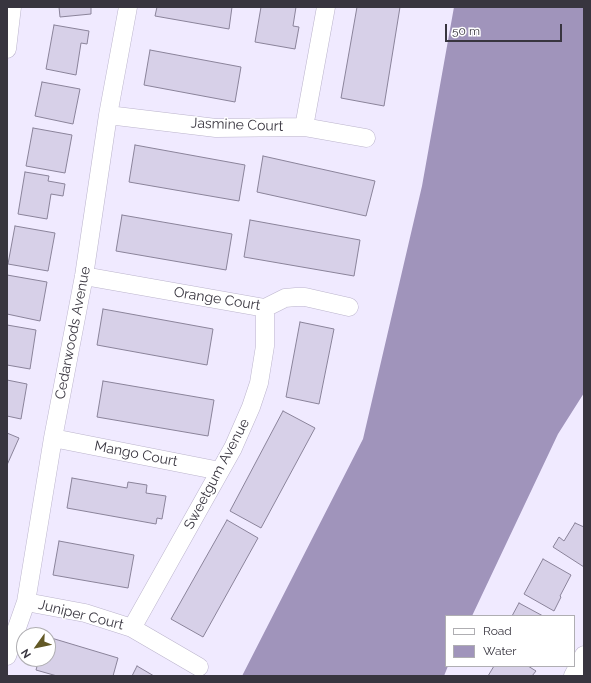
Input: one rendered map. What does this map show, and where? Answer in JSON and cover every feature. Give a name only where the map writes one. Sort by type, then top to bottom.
[{"type":"street","points":[[7,49],[12,7]]},
{"type":"street","name":"Cedarwoods Avenue","points":[[7,656],[26,602],[53,438],[84,276],[108,115],[128,7]]},
{"type":"street","points":[[304,127],[326,7]]},
{"type":"street","name":"Jasmine Court","points":[[108,115],[216,128],[304,127],[366,138]]},
{"type":"street","name":"Orange Court","points":[[84,276],[265,308],[285,298],[296,297],[305,297],[348,307]]},
{"type":"street","name":"Sweetgum Avenue","points":[[132,628],[220,471],[251,407],[259,383],[265,346],[265,308]]},
{"type":"street","name":"Mango Court","points":[[53,438],[220,471]]},
{"type":"street","name":"Juniper Court","points":[[26,602],[85,613],[132,628],[199,667]]},
{"type":"street","points":[[573,676],[584,655]]},
{"type":"water","points":[[454,7],[584,7],[584,393],[558,434],[472,615],[445,615],[445,667],[448,667],[444,676],[242,676],[363,439],[422,186]]},
{"type":"building","points":[[59,7],[91,7],[91,14],[60,17]]},
{"type":"building","points":[[157,7],[232,7],[229,29],[155,16]]},
{"type":"building","points":[[261,7],[296,7],[293,26],[299,27],[295,49],[255,42]]},
{"type":"building","points":[[357,7],[400,7],[384,106],[341,98]]},
{"type":"building","points":[[54,25],[89,31],[87,44],[81,43],[76,75],[46,69]]},
{"type":"building","points":[[150,50],[241,67],[235,102],[144,85]]},
{"type":"building","points":[[42,82],[80,89],[73,124],[35,116]]},
{"type":"building","points":[[33,128],[72,135],[65,173],[26,166]]},
{"type":"building","points":[[135,145],[245,165],[239,201],[129,182]]},
{"type":"building","points":[[263,156],[375,181],[366,216],[257,192]]},
{"type":"building","points":[[25,172],[49,176],[48,181],[65,184],[63,196],[51,194],[47,219],[18,214]]},
{"type":"building","points":[[122,215],[232,234],[226,270],[116,251]]},
{"type":"building","points":[[250,220],[360,240],[354,276],[244,257]]},
{"type":"building","points":[[15,226],[55,233],[48,271],[8,264]]},
{"type":"building","points":[[7,275],[47,282],[40,321],[7,314]]},
{"type":"building","points":[[103,309],[213,329],[207,365],[97,345]]},
{"type":"building","points":[[300,322],[334,329],[319,404],[286,397]]},
{"type":"building","points":[[7,325],[36,330],[30,369],[7,365]]},
{"type":"building","points":[[7,380],[27,384],[21,419],[7,416]]},
{"type":"building","points":[[103,381],[214,400],[208,436],[97,417]]},
{"type":"building","points":[[283,411],[315,428],[261,528],[230,511]]},
{"type":"building","points":[[7,433],[19,438],[7,465]]},
{"type":"building","points":[[72,478],[127,488],[128,482],[147,485],[146,493],[166,496],[162,519],[157,518],[156,524],[67,508]]},
{"type":"building","points":[[227,520],[258,538],[203,637],[171,619]]},
{"type":"building","points":[[575,523],[584,527],[584,567],[553,547],[559,537],[564,541]]},
{"type":"building","points":[[59,541],[134,555],[128,588],[53,575]]},
{"type":"building","points":[[543,559],[571,575],[554,611],[524,594]]},
{"type":"building","points":[[519,603],[541,615],[513,615]]},
{"type":"building","points":[[56,639],[118,658],[113,676],[57,676],[36,670],[37,667],[56,667]]},
{"type":"building","points":[[137,666],[154,676],[132,676]]},
{"type":"building","points":[[493,667],[530,667],[536,671],[532,676],[488,676]]}]
